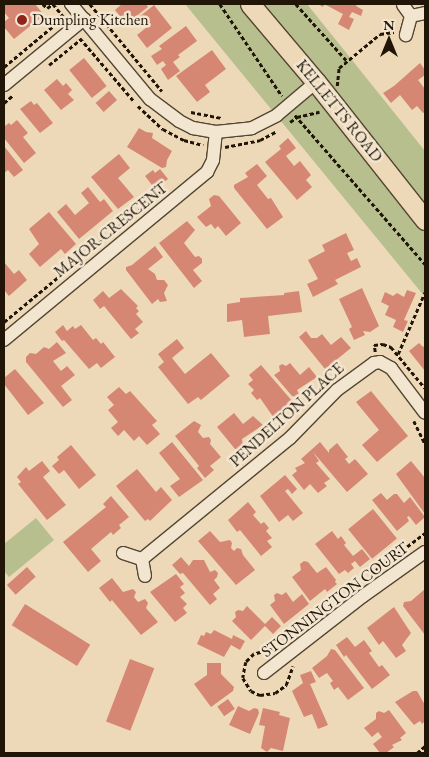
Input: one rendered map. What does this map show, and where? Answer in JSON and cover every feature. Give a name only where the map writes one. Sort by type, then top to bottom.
[{"type":"main road","name":"KELLETTS ROAD","points":[[250,4],[316,82],[425,220]]},
{"type":"street","points":[[71,4],[158,107],[192,128],[216,132],[240,131],[265,123],[289,106],[316,82]]},
{"type":"street","points":[[403,5],[411,16]]},
{"type":"street","points":[[411,16],[425,13]]},
{"type":"street","points":[[402,33],[411,16]]},
{"type":"street","points":[[4,85],[84,19]]},
{"type":"street","name":"MAJOR CRESCENT","points":[[4,340],[207,172],[213,160],[216,132]]},
{"type":"street","name":"PENDELTON PLACE","points":[[142,559],[290,438],[337,390],[374,363],[380,362],[391,368],[425,413]]},
{"type":"street","name":"STONNINGTON COURT","points":[[264,673],[363,596],[425,552]]},
{"type":"street","points":[[123,553],[142,559],[144,576]]},
{"type":"path","points":[[4,67],[65,19],[53,4],[47,8],[43,4]]},
{"type":"path","points":[[90,4],[166,96]]},
{"type":"path","points":[[220,4],[282,97],[275,99]]},
{"type":"path","points":[[296,4],[347,61]]},
{"type":"path","points":[[342,93],[337,87],[339,80],[338,68],[380,34],[402,33]]},
{"type":"path","points":[[186,110],[208,117],[228,117]]},
{"type":"path","points":[[295,114],[425,264]]},
{"type":"path","points":[[201,153],[203,145]]},
{"type":"path","points":[[4,322],[164,190]]},
{"type":"path","points":[[398,354],[425,292]]},
{"type":"path","points":[[414,420],[425,444]]},
{"type":"path","points":[[417,753],[425,746]]},
{"type":"green space","points":[[185,4],[307,4],[425,151],[425,297]]},
{"type":"green space","points":[[36,518],[54,540],[9,577],[4,571],[4,544]]},
{"type":"building","name":"Dumpling Kitchen","points":[[4,4],[35,4],[44,15],[14,39],[4,27],[4,22],[9,18],[4,12]]},
{"type":"building","points":[[122,4],[146,4],[148,7],[126,24],[115,10]]},
{"type":"building","points":[[324,4],[357,4],[356,6],[363,10],[361,16],[352,12],[349,17],[354,19],[349,30],[338,24],[343,14]]},
{"type":"building","points":[[154,5],[172,28],[147,48],[137,35],[147,27],[139,17]]},
{"type":"building","points":[[186,26],[197,41],[178,55],[180,57],[173,62],[180,71],[168,80],[161,69],[166,65],[163,61],[157,65],[151,56],[162,49],[159,46]]},
{"type":"building","points":[[212,50],[226,69],[205,85],[210,92],[197,102],[176,76]]},
{"type":"building","points":[[84,58],[107,86],[92,98],[69,70]]},
{"type":"building","points":[[420,63],[425,70],[425,75],[418,80],[425,89],[425,112],[423,113],[417,106],[412,110],[400,95],[391,103],[383,93]]},
{"type":"building","points":[[57,79],[63,86],[66,83],[72,90],[68,94],[74,100],[61,110],[44,90]]},
{"type":"building","points":[[109,91],[117,100],[104,112],[96,103]]},
{"type":"building","points":[[31,101],[34,105],[37,103],[53,123],[40,133],[20,109]]},
{"type":"building","points":[[17,120],[28,133],[23,137],[36,153],[24,163],[4,138],[4,125],[9,123],[11,125]]},
{"type":"building","points":[[139,128],[153,133],[152,138],[172,151],[167,160],[166,167],[162,168],[127,147]]},
{"type":"building","points":[[288,138],[296,148],[286,156],[294,166],[300,161],[311,175],[306,180],[312,187],[297,200],[265,162],[281,149],[279,146]]},
{"type":"building","points":[[4,146],[23,170],[14,177],[8,170],[4,173]]},
{"type":"building","points":[[119,154],[130,168],[118,178],[134,197],[118,209],[91,177]]},
{"type":"building","points":[[257,164],[267,176],[257,185],[268,199],[271,198],[283,217],[267,229],[234,188],[234,185],[248,177],[245,173]]},
{"type":"building","points":[[160,169],[168,179],[155,189],[145,176],[153,170],[155,173]]},
{"type":"building","points":[[88,187],[100,202],[104,199],[113,211],[79,239],[57,212],[66,204],[75,215],[89,203],[81,193]]},
{"type":"building","points":[[214,195],[219,196],[241,223],[226,236],[218,226],[215,229],[211,224],[206,227],[197,217],[211,206],[209,199]]},
{"type":"building","points":[[49,212],[76,244],[65,254],[61,249],[40,267],[29,254],[39,244],[29,229]]},
{"type":"building","points":[[187,221],[195,230],[184,243],[195,257],[199,256],[202,259],[202,263],[193,270],[202,281],[194,288],[159,243]]},
{"type":"building","points":[[346,233],[354,250],[347,253],[351,261],[357,258],[361,267],[335,280],[338,284],[313,297],[307,284],[318,279],[308,260],[325,251],[322,245]]},
{"type":"building","points":[[155,246],[163,257],[148,269],[155,274],[157,280],[164,280],[168,285],[164,293],[167,301],[160,302],[158,299],[152,304],[126,270],[126,267],[132,265]]},
{"type":"building","points":[[4,262],[14,274],[19,270],[27,280],[9,296],[4,290]]},
{"type":"building","points":[[362,288],[379,326],[370,332],[363,331],[365,335],[354,340],[349,329],[352,327],[339,299]]},
{"type":"building","points":[[121,289],[138,306],[136,308],[139,311],[136,314],[143,322],[135,329],[139,333],[131,339],[104,306],[100,309],[93,300],[103,291],[109,298]]},
{"type":"building","points":[[407,290],[416,293],[404,320],[408,321],[403,332],[393,327],[396,320],[385,315],[389,306],[381,302],[385,292],[393,296],[397,293],[404,297]]},
{"type":"building","points":[[299,291],[302,312],[268,316],[270,334],[244,337],[242,320],[227,322],[227,304],[240,302],[240,298],[284,295],[284,293]]},
{"type":"building","points":[[63,325],[67,331],[73,326],[75,329],[81,325],[93,340],[96,338],[101,344],[103,342],[115,357],[101,368],[97,363],[89,369],[55,332]]},
{"type":"building","points":[[306,331],[311,338],[317,338],[322,334],[331,345],[341,337],[351,348],[325,369],[299,337]]},
{"type":"building","points":[[177,339],[184,348],[172,358],[185,374],[211,353],[230,376],[201,400],[198,397],[188,404],[158,367],[164,362],[158,354]]},
{"type":"building","points":[[57,342],[66,353],[53,361],[61,371],[67,366],[75,375],[61,386],[72,400],[63,407],[26,362],[26,357],[30,353],[36,354],[44,347],[49,349]]},
{"type":"building","points":[[419,343],[423,347],[425,345],[425,371],[409,351]]},
{"type":"building","points":[[290,363],[300,375],[309,367],[317,377],[297,390],[299,394],[296,397],[292,396],[274,375],[280,371],[279,366],[282,364],[286,366]]},
{"type":"building","points":[[261,365],[293,402],[274,418],[260,398],[257,400],[251,393],[254,390],[248,384],[253,380],[249,375]]},
{"type":"building","points":[[15,369],[44,403],[28,415],[4,384],[4,378]]},
{"type":"building","points":[[119,387],[126,394],[130,391],[157,421],[152,425],[160,434],[147,445],[139,436],[134,441],[124,430],[118,436],[111,428],[118,422],[108,410],[114,405],[107,397]]},
{"type":"building","points":[[371,391],[408,436],[377,462],[362,445],[379,430],[356,402]]},
{"type":"building","points":[[234,413],[243,424],[253,416],[263,425],[242,439],[243,447],[240,449],[235,449],[217,427]]},
{"type":"building","points":[[194,421],[201,425],[198,432],[203,438],[209,437],[211,440],[210,444],[221,457],[210,466],[214,470],[205,478],[197,468],[199,466],[175,436]]},
{"type":"building","points":[[172,442],[203,480],[179,497],[170,486],[180,479],[159,453]]},
{"type":"building","points":[[320,442],[329,453],[329,450],[337,443],[348,457],[345,459],[349,464],[355,459],[368,474],[347,492],[313,452],[319,461],[316,463],[330,479],[324,483],[327,486],[318,493],[310,484],[304,490],[292,475],[297,471],[295,468],[305,463],[301,459]]},
{"type":"building","points":[[71,445],[96,475],[79,489],[64,470],[59,474],[52,466],[59,460],[57,457]]},
{"type":"building","points":[[42,461],[50,471],[43,477],[66,505],[47,520],[18,484],[21,482],[17,477],[26,467],[29,471]]},
{"type":"building","points":[[411,461],[425,478],[425,514],[396,474]]},
{"type":"building","points":[[137,469],[156,492],[161,487],[172,500],[150,521],[148,519],[145,521],[116,486]]},
{"type":"building","points":[[285,475],[297,489],[292,494],[288,489],[285,491],[303,513],[293,521],[288,515],[279,522],[260,496]]},
{"type":"building","points":[[381,493],[387,500],[394,494],[397,494],[404,503],[410,497],[425,517],[416,525],[409,516],[407,517],[409,521],[397,531],[372,500]]},
{"type":"building","points":[[111,496],[129,517],[119,525],[121,528],[113,535],[111,532],[91,549],[101,561],[88,572],[63,542],[106,507],[103,504]]},
{"type":"building","points":[[248,502],[256,512],[253,515],[261,524],[264,522],[269,528],[266,531],[272,538],[267,541],[272,547],[261,556],[240,530],[237,532],[228,520]]},
{"type":"building","points":[[373,509],[397,539],[372,559],[348,529]]},
{"type":"building","points":[[210,531],[220,542],[230,540],[232,543],[231,548],[234,551],[237,548],[241,549],[243,555],[255,570],[236,585],[198,541]]},
{"type":"building","points":[[332,531],[338,539],[341,536],[346,543],[344,545],[353,556],[362,549],[370,559],[360,567],[355,561],[351,564],[354,568],[348,573],[345,570],[339,574],[315,544]]},
{"type":"building","points":[[181,557],[189,566],[193,560],[204,560],[210,572],[215,570],[218,573],[214,580],[220,588],[213,594],[217,599],[210,605],[183,573],[180,574],[172,565]]},
{"type":"building","points":[[304,561],[308,562],[317,573],[326,567],[337,584],[327,592],[325,589],[310,601],[292,577],[301,570],[300,564]]},
{"type":"building","points":[[27,567],[36,577],[16,595],[7,585]]},
{"type":"building","points":[[176,574],[184,584],[180,587],[185,593],[180,597],[187,604],[183,608],[187,613],[175,622],[150,592]]},
{"type":"building","points":[[112,578],[123,592],[133,589],[136,592],[134,597],[138,602],[145,599],[148,603],[146,608],[158,622],[141,635],[112,600],[110,602],[99,588]]},
{"type":"building","points":[[425,589],[425,635],[403,606],[404,602],[411,601]]},
{"type":"building","points":[[286,592],[293,602],[302,594],[309,604],[284,624],[270,605],[275,601],[274,595],[277,593],[282,595]]},
{"type":"building","points":[[25,604],[90,645],[77,666],[12,625]]},
{"type":"building","points":[[247,606],[265,624],[272,617],[281,626],[273,634],[265,626],[251,640],[232,621],[236,617],[235,612],[238,610],[243,611]]},
{"type":"building","points":[[394,607],[411,633],[402,645],[406,651],[396,658],[383,641],[379,645],[367,628]]},
{"type":"building","points":[[214,630],[232,639],[233,635],[245,641],[240,650],[231,645],[224,657],[197,644],[201,635],[204,636],[206,632],[211,634]]},
{"type":"building","points":[[347,637],[355,647],[364,640],[372,651],[369,653],[379,667],[382,665],[390,675],[372,689],[336,645]]},
{"type":"building","points":[[331,649],[335,650],[364,688],[348,700],[338,687],[334,690],[330,683],[333,681],[327,673],[319,678],[312,668],[327,656]]},
{"type":"building","points":[[130,659],[154,668],[130,731],[106,722]]},
{"type":"building","points":[[207,663],[221,663],[221,674],[234,687],[233,691],[211,707],[194,684],[207,675]]},
{"type":"building","points":[[311,671],[316,682],[310,684],[328,725],[318,729],[312,714],[304,717],[292,691],[303,683],[300,675]]},
{"type":"building","points":[[413,691],[417,691],[425,705],[425,721],[422,724],[420,721],[414,725],[395,702]]},
{"type":"building","points":[[228,699],[235,709],[224,716],[217,706]]},
{"type":"building","points":[[238,706],[249,711],[254,708],[258,709],[259,713],[250,734],[229,725]]},
{"type":"building","points":[[263,708],[280,712],[279,715],[290,718],[283,751],[271,748],[267,752],[261,748],[265,726],[259,725]]},
{"type":"building","points":[[389,710],[406,733],[400,738],[402,740],[392,745],[394,747],[386,753],[380,753],[373,744],[382,737],[378,732],[372,737],[364,728],[376,719],[376,713],[379,711],[384,713]]},
{"type":"place","name":"Dumpling Kitchen","points":[[22,20]]}]
